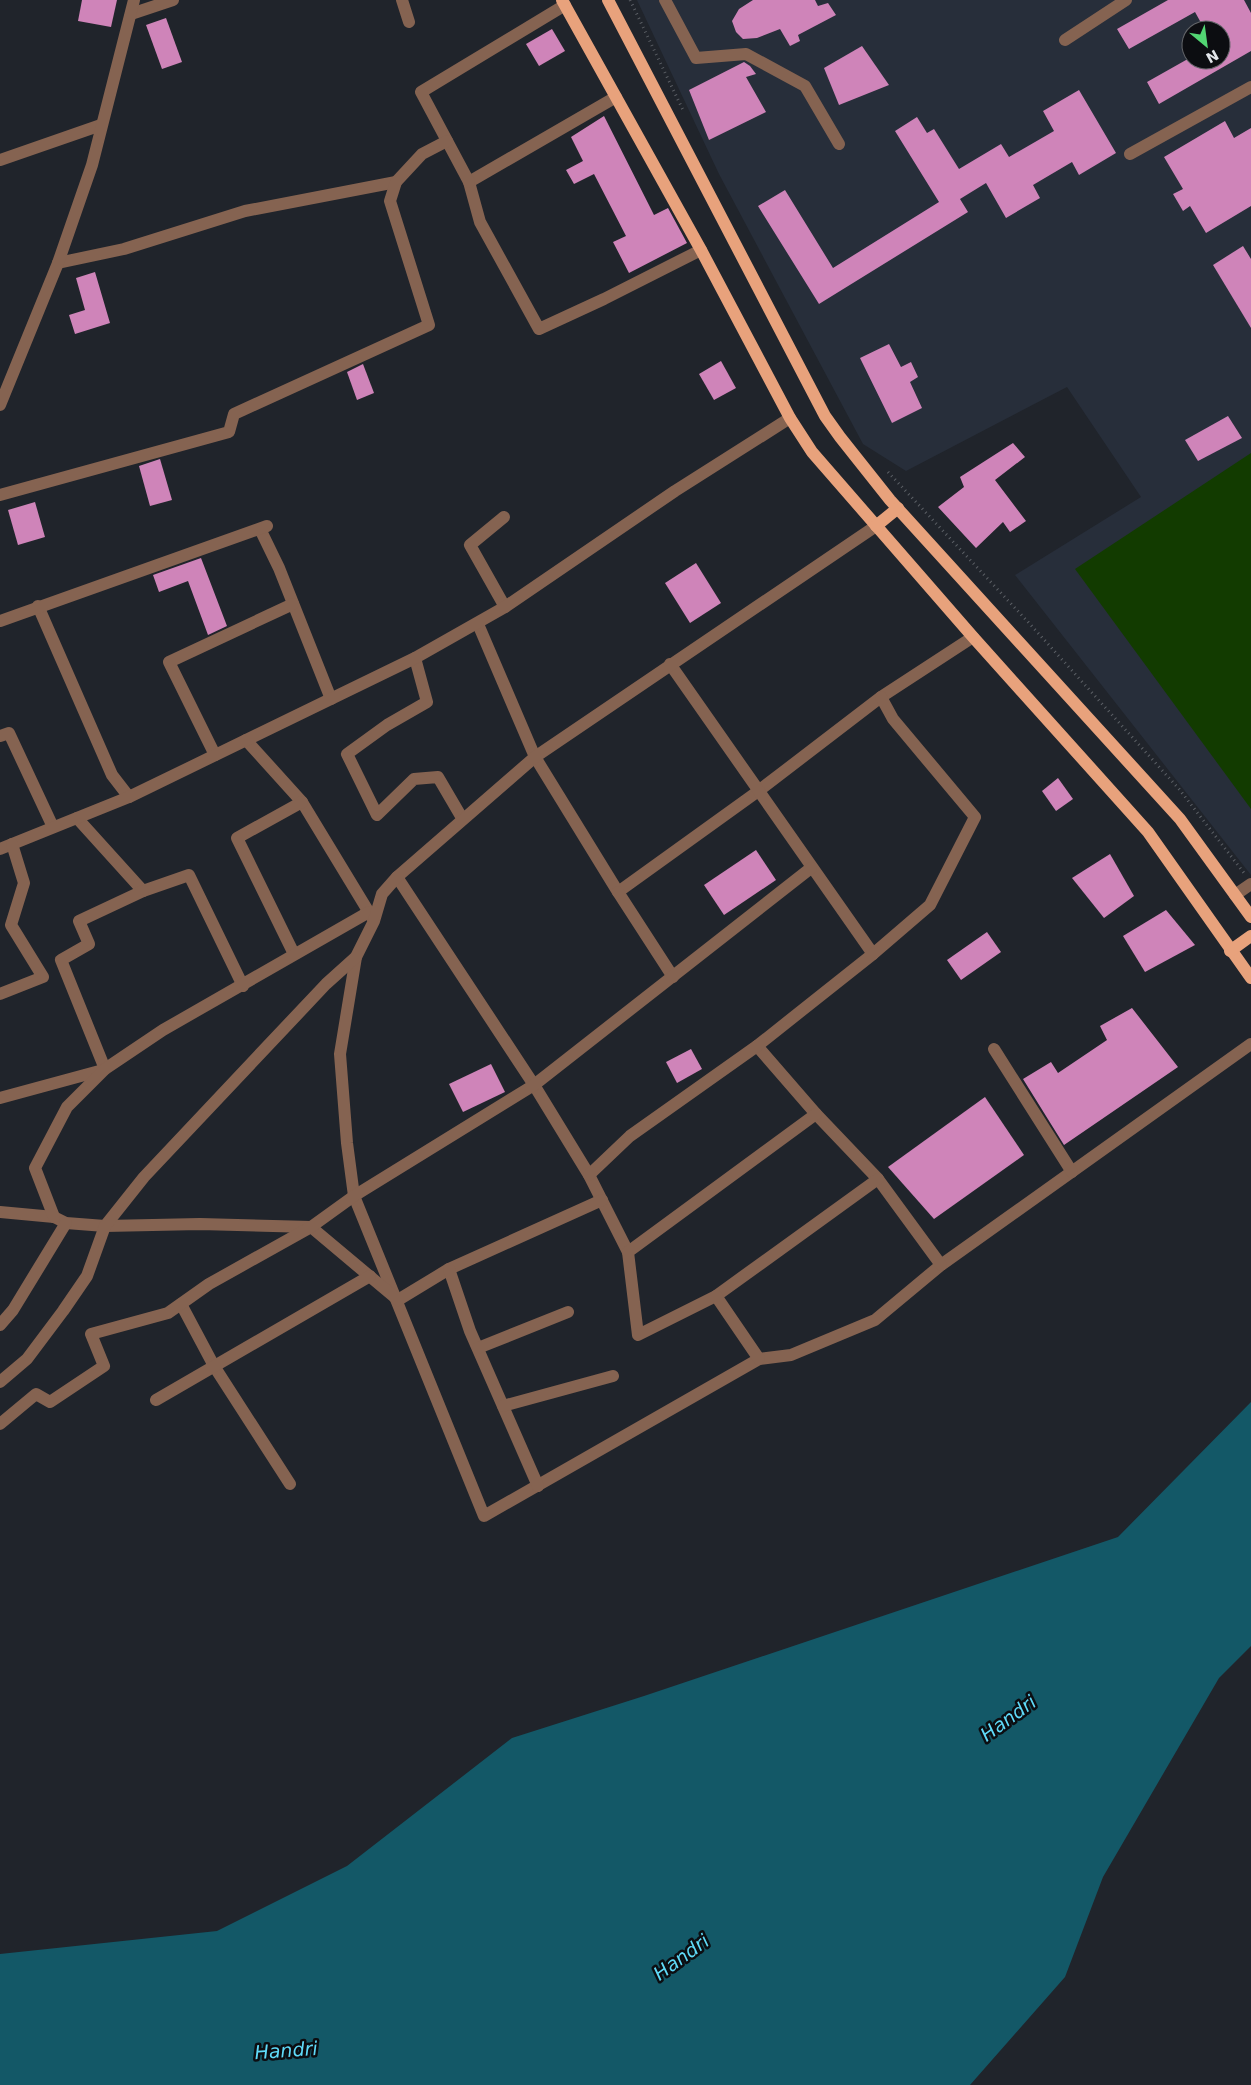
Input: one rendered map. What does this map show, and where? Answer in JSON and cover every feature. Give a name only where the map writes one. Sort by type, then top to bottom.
[{"type":"main road","points":[[608,0],[826,416],[840,437],[898,508],[1180,818],[1251,917]]},
{"type":"main road","points":[[563,2],[701,250],[790,418],[812,452],[1148,832],[1230,951],[1251,978]]},
{"type":"main road","points":[[876,526],[898,508]]},
{"type":"main road","points":[[1230,951],[1251,936]]},
{"type":"street","points":[[1,401],[58,263],[92,166],[134,0]]},
{"type":"street","points":[[131,14],[173,0]]},
{"type":"street","points":[[402,0],[409,22]]},
{"type":"street","points":[[665,0],[696,58],[746,54],[805,86],[839,144]]},
{"type":"street","points":[[1065,40],[1126,0]]},
{"type":"street","points":[[563,2],[421,92],[469,182],[480,222],[540,329],[604,300],[701,250]]},
{"type":"street","points":[[1130,154],[1251,87]]},
{"type":"street","points":[[469,182],[616,96]]},
{"type":"street","points":[[0,160],[102,125]]},
{"type":"street","points":[[0,494],[229,432],[234,414],[429,325],[390,201],[396,182],[422,154],[447,141]]},
{"type":"street","points":[[58,263],[124,249],[245,211],[396,182]]},
{"type":"street","points":[[0,994],[43,977],[11,925],[24,883],[6,846],[129,797],[415,658],[478,624],[506,607],[675,491],[790,418]]},
{"type":"street","points":[[504,518],[470,544],[506,607]]},
{"type":"street","points":[[876,526],[535,757],[462,818],[397,877],[382,894],[356,957],[340,1054],[347,1143],[354,1196],[398,1300],[484,1516],[759,1359],[791,1355],[875,1320],[941,1264],[1251,1044]]},
{"type":"street","points":[[0,621],[264,527],[331,699]]},
{"type":"street","points":[[215,755],[169,662],[293,604]]},
{"type":"street","points":[[38,606],[112,775],[129,797]]},
{"type":"street","points":[[478,624],[535,757],[673,977]]},
{"type":"street","points":[[618,892],[757,792],[882,697],[974,637]]},
{"type":"street","points":[[415,658],[427,702],[387,725],[347,754],[377,815],[414,779],[438,777],[462,818]]},
{"type":"street","points":[[670,664],[757,792],[873,954]]},
{"type":"street","points":[[589,1175],[630,1136],[757,1046],[873,954],[930,905],[975,817],[893,720],[882,697]]},
{"type":"street","points":[[0,736],[9,733],[53,827]]},
{"type":"street","points":[[246,740],[302,802],[372,917]]},
{"type":"street","points":[[294,954],[237,838],[302,802]]},
{"type":"street","points":[[77,818],[143,891]]},
{"type":"street","points":[[0,1424],[36,1394],[50,1402],[104,1366],[91,1334],[168,1313],[209,1284],[311,1227],[354,1196],[534,1086],[811,868]]},
{"type":"street","points":[[105,1069],[61,960],[89,944],[79,921],[143,891],[189,875],[243,986]]},
{"type":"street","points":[[397,877],[534,1086],[589,1175],[628,1252],[638,1335],[716,1296],[878,1179]]},
{"type":"street","points":[[1235,895],[1248,880]]},
{"type":"street","points":[[54,1217],[35,1168],[67,1107],[105,1069],[163,1030],[243,986],[294,954],[372,917]]},
{"type":"street","points":[[0,1382],[27,1359],[87,1276],[105,1226],[144,1177],[326,984],[356,957]]},
{"type":"street","points":[[757,1046],[816,1114],[878,1179],[941,1264]]},
{"type":"street","points":[[994,1049],[1072,1172]]},
{"type":"street","points":[[0,1098],[105,1069]]},
{"type":"street","points":[[628,1252],[816,1114]]},
{"type":"street","points":[[398,1300],[449,1269],[602,1200]]},
{"type":"street","points":[[0,1212],[54,1217],[66,1223],[105,1226],[200,1224],[311,1227],[398,1300]]},
{"type":"street","points":[[0,1325],[13,1310],[66,1223]]},
{"type":"street","points":[[449,1269],[478,1348],[538,1486]]},
{"type":"street","points":[[156,1400],[370,1276]]},
{"type":"street","points":[[716,1296],[759,1359]]},
{"type":"street","points":[[181,1304],[214,1366],[290,1484]]},
{"type":"street","points":[[478,1348],[568,1312]]},
{"type":"street","points":[[503,1406],[613,1376]]},
{"type":"path","points":[[630,0],[686,116]]},
{"type":"path","points":[[885,469],[1029,622],[1180,789],[1248,880]]},
{"type":"shaded area","points":[[637,0],[1251,0],[1251,875],[1015,575],[1141,497],[1067,387],[906,471],[863,444],[719,174]]},
{"type":"green space","points":[[1251,453],[1251,809],[1075,569]]},
{"type":"water","name":"Handri","points":[[1251,1402],[1251,1646],[1219,1678],[1103,1877],[1065,1977],[970,2085],[0,2085],[0,1954],[217,1931],[347,1866],[512,1738],[644,1696],[1118,1537]]},
{"type":"building","points":[[82,0],[117,0],[111,27],[78,21]]},
{"type":"building","points":[[753,0],[815,0],[818,6],[828,3],[836,15],[798,35],[800,41],[790,46],[780,29],[757,38],[743,39],[736,32],[732,21],[739,9]]},
{"type":"building","points":[[1168,0],[1244,0],[1251,13],[1251,51],[1231,63],[1231,20],[1199,20],[1195,12],[1129,49],[1117,29]]},
{"type":"building","points":[[166,18],[182,62],[162,69],[146,25]]},
{"type":"building","points":[[552,29],[565,51],[539,66],[526,44]]},
{"type":"building","points":[[862,46],[889,85],[839,105],[824,68]]},
{"type":"building","points":[[744,62],[756,74],[746,77],[766,112],[709,140],[689,90]]},
{"type":"building","points":[[1181,63],[1181,70],[1218,70],[1159,104],[1147,82]]},
{"type":"building","points":[[1079,90],[1116,153],[1079,175],[1072,162],[1033,185],[1040,198],[1006,218],[986,183],[960,199],[968,212],[819,304],[758,206],[785,190],[833,268],[939,202],[895,131],[917,117],[927,133],[934,129],[959,169],[1001,144],[1009,157],[1054,131],[1043,111]]},
{"type":"building","points":[[604,116],[654,215],[668,208],[687,243],[629,273],[613,242],[626,236],[594,174],[574,184],[566,170],[583,161],[571,137]]},
{"type":"building","points":[[1225,121],[1234,138],[1251,128],[1251,206],[1206,233],[1190,206],[1183,211],[1173,194],[1183,189],[1164,157]]},
{"type":"building","points":[[1243,246],[1251,259],[1251,328],[1213,265]]},
{"type":"building","points":[[95,272],[110,323],[75,334],[69,315],[85,310],[76,278]]},
{"type":"building","points":[[889,344],[901,367],[911,362],[918,377],[910,382],[922,408],[892,423],[860,358]]},
{"type":"building","points":[[721,361],[736,388],[714,400],[699,374]]},
{"type":"building","points":[[363,364],[374,393],[357,400],[347,372]]},
{"type":"building","points":[[1228,416],[1242,438],[1198,461],[1185,440]]},
{"type":"building","points":[[1013,443],[1025,457],[995,480],[1026,521],[1010,532],[1003,522],[976,548],[938,507],[964,487],[960,477]]},
{"type":"building","points":[[160,459],[172,500],[150,506],[139,466]]},
{"type":"building","points":[[35,502],[45,537],[18,545],[8,510]]},
{"type":"building","points":[[201,558],[227,626],[208,635],[188,581],[159,592],[153,575]]},
{"type":"building","points":[[696,563],[721,603],[690,623],[665,583]]},
{"type":"building","points":[[1058,778],[1073,799],[1056,811],[1042,791]]},
{"type":"building","points":[[756,850],[776,880],[724,915],[704,885]]},
{"type":"building","points":[[1110,854],[1134,896],[1104,918],[1072,878]]},
{"type":"building","points":[[1166,910],[1195,945],[1145,972],[1123,936]]},
{"type":"building","points":[[987,932],[1001,952],[961,980],[947,960]]},
{"type":"building","points":[[1132,1008],[1178,1067],[1064,1145],[1023,1079],[1051,1062],[1058,1073],[1107,1040],[1100,1026]]},
{"type":"building","points":[[691,1049],[702,1069],[677,1083],[666,1062]]},
{"type":"building","points":[[491,1064],[505,1092],[463,1112],[449,1084]]},
{"type":"building","points":[[985,1097],[1024,1155],[934,1219],[888,1167]]}]
